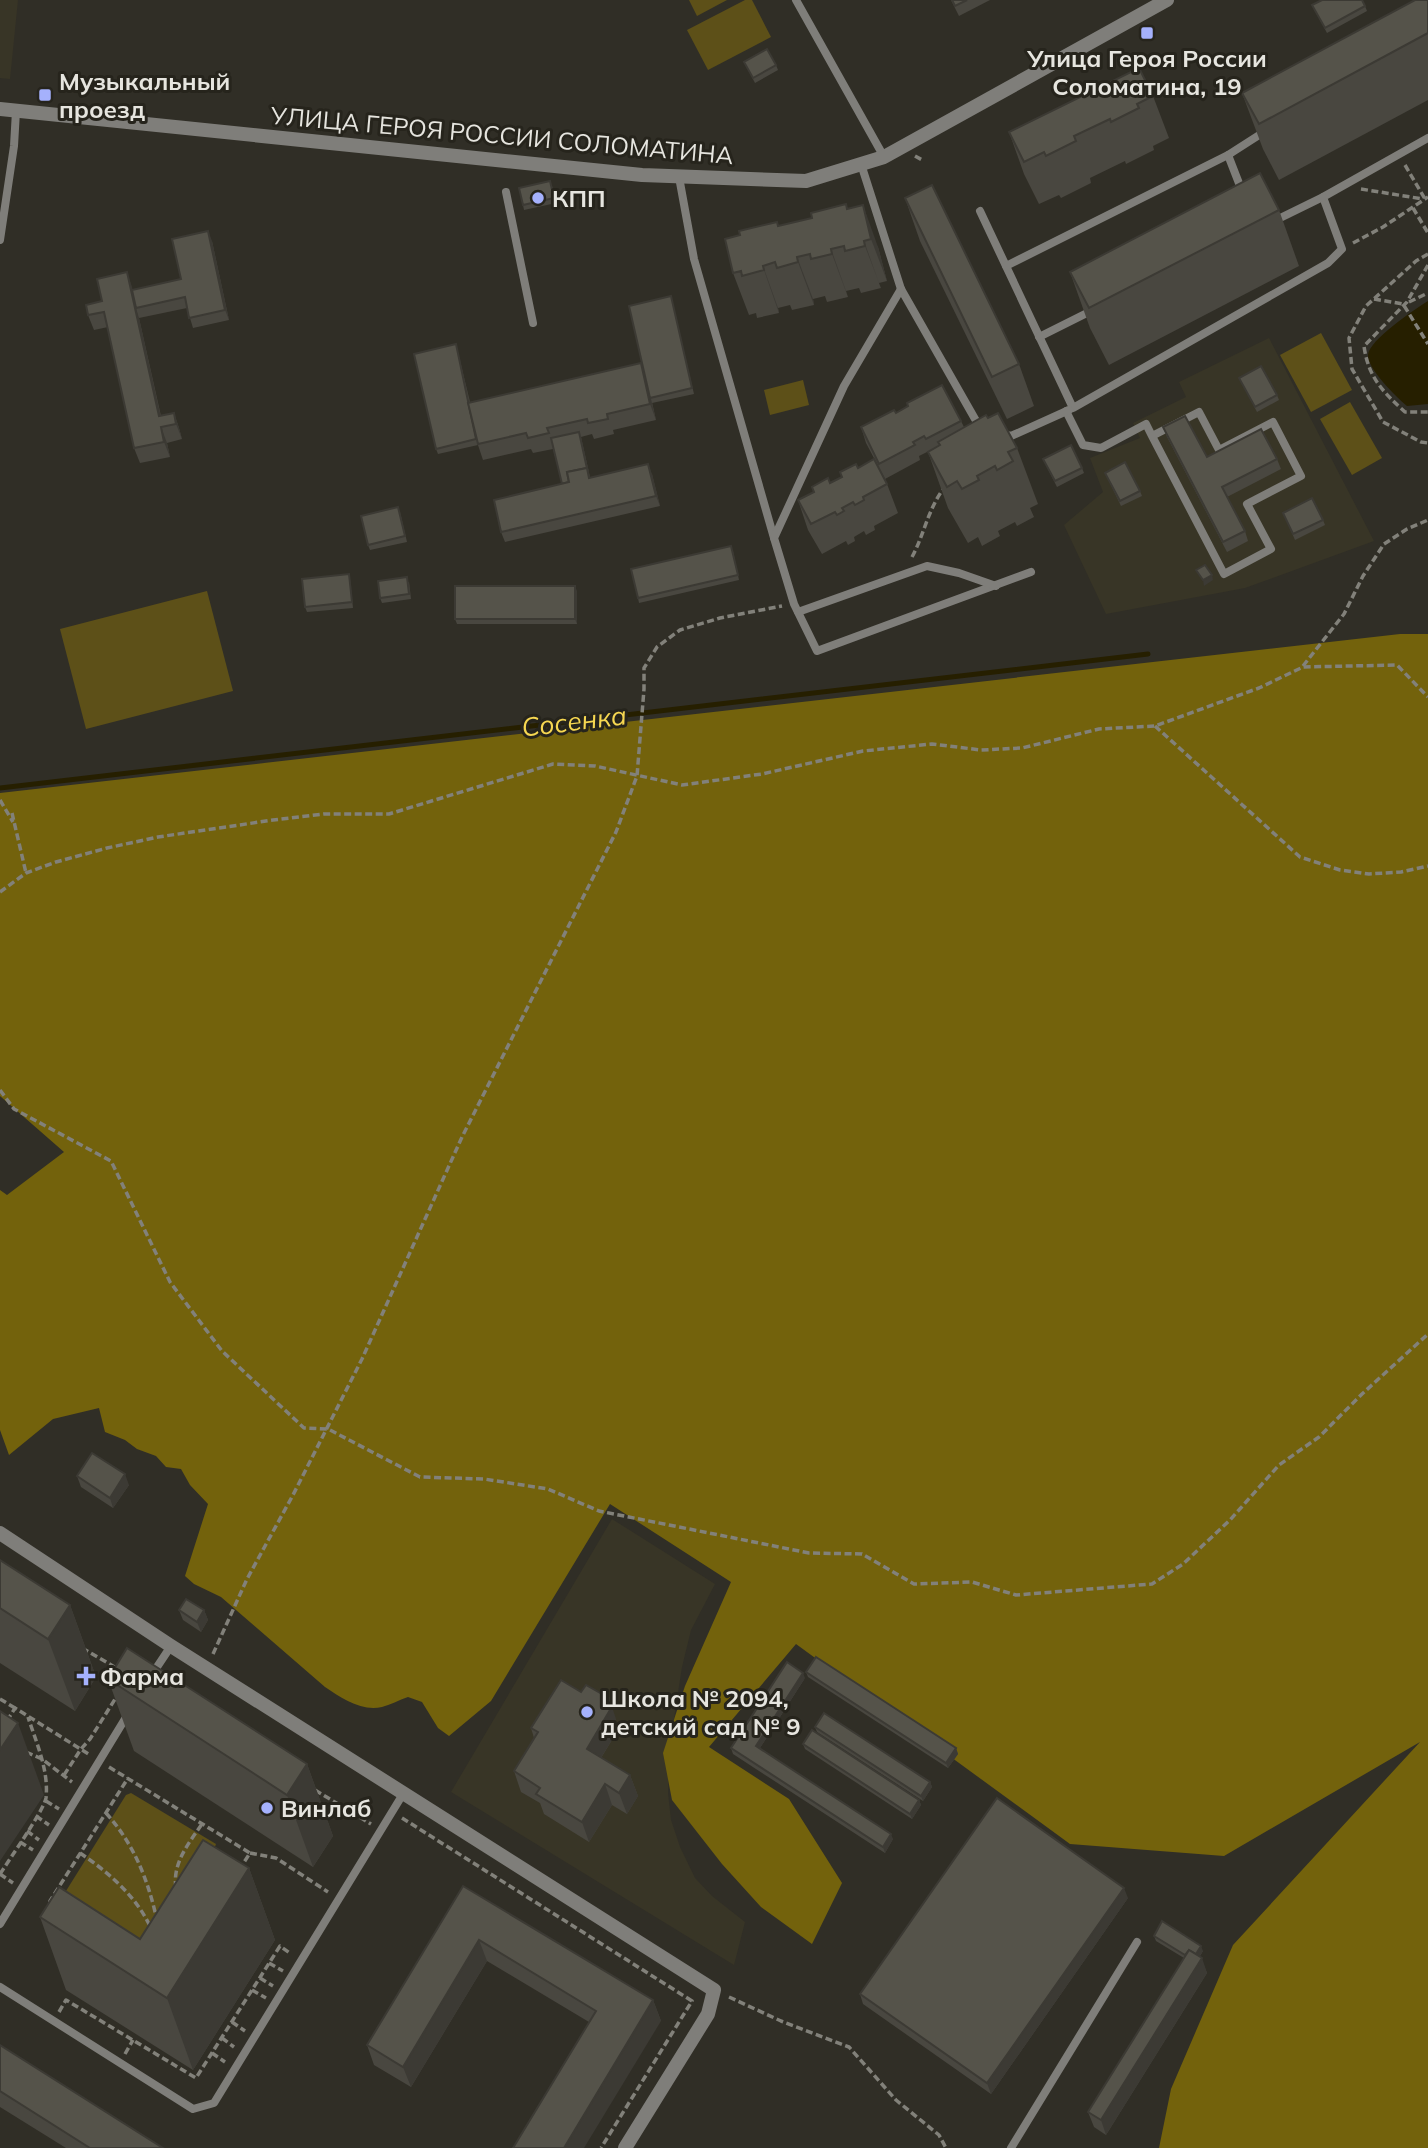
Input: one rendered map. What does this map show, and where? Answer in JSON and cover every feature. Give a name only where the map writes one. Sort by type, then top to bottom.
[{"type":"street","name":"УЛИЦА ГЕРОЯ РОССИИ СОЛОМАТИНА","points":[[0,109],[642,175],[806,181],[884,157],[1167,0]]},
{"type":"street","points":[[0,1533],[208,1670],[714,1990],[708,2014],[625,2148]]},
{"type":"lane","points":[[796,0],[884,157]]},
{"type":"lane","points":[[0,240],[14,146],[16,111]]},
{"type":"lane","points":[[1006,266],[1228,155],[1273,125]]},
{"type":"lane","points":[[1269,224],[1324,197],[1428,138]]},
{"type":"lane","points":[[1228,155],[1248,204]]},
{"type":"lane","points":[[861,164],[901,289],[979,426],[1011,436],[1070,410],[1328,263],[1342,249],[1324,197]]},
{"type":"lane","points":[[679,177],[694,259],[774,538],[796,608],[817,651],[1031,572]]},
{"type":"lane","points":[[506,192],[533,323]]},
{"type":"lane","points":[[980,211],[1039,337],[1083,445],[1101,448],[1146,424],[1152,436],[1224,573],[1271,549],[1247,504],[1301,476],[1272,422],[1219,450],[1199,412],[1152,436]]},
{"type":"lane","points":[[774,538],[844,386],[901,289]]},
{"type":"lane","points":[[1039,337],[1100,307]]},
{"type":"lane","points":[[796,608],[927,566],[959,573],[996,586]]},
{"type":"lane","points":[[145,1686],[171,1646]]},
{"type":"lane","points":[[0,1924],[132,1707]]},
{"type":"lane","points":[[0,1987],[192,2109],[214,2103],[404,1794]]},
{"type":"lane","points":[[1010,2148],[1137,1942]]},
{"type":"path","points":[[1399,154],[1426,198]]},
{"type":"path","points":[[1342,187],[1426,198]]},
{"type":"path","points":[[1342,249],[1383,227],[1426,198]]},
{"type":"path","points":[[1412,207],[1428,233]]},
{"type":"path","points":[[1428,254],[1416,261],[1366,306],[1349,338],[1352,369],[1383,422],[1428,443]]},
{"type":"path","points":[[1428,265],[1405,303],[1364,346],[1371,376],[1405,412],[1428,412]]},
{"type":"path","points":[[1374,299],[1405,303],[1428,293]]},
{"type":"path","points":[[1405,303],[1428,344]]},
{"type":"path","points":[[903,575],[919,544],[934,500],[949,482]]},
{"type":"path","points":[[1303,667],[1344,614],[1363,576],[1384,544],[1407,529],[1428,520]]},
{"type":"path","points":[[208,1670],[247,1579],[328,1429],[463,1137],[616,832],[637,776],[644,668],[657,647],[680,630],[720,618],[796,608]]},
{"type":"path","points":[[0,892],[26,873],[56,862],[158,837],[324,814],[388,814],[553,764],[595,766],[682,785],[762,774],[863,751],[932,744],[981,750],[1022,748],[1099,729],[1156,726],[1259,688],[1303,667],[1396,665],[1428,697]]},
{"type":"path","points":[[1156,726],[1300,857],[1340,870],[1369,874],[1401,872],[1428,866]]},
{"type":"path","points":[[0,800],[14,822]]},
{"type":"path","points":[[12,813],[26,873]]},
{"type":"path","points":[[0,1090],[14,1109],[111,1161],[170,1282],[222,1351],[304,1428],[328,1429],[419,1477],[484,1479],[548,1489],[611,1514],[809,1553],[862,1554],[914,1584],[972,1582],[1016,1595],[1152,1584],[1183,1564],[1230,1520],[1279,1465],[1319,1437],[1428,1334]]},
{"type":"path","points":[[82,1647],[117,1669]]},
{"type":"path","points":[[64,1775],[123,1687]]},
{"type":"path","points":[[0,1699],[250,1853],[276,1858],[331,1891],[325,1901]]},
{"type":"path","points":[[0,1732],[15,1708]]},
{"type":"path","points":[[7,1893],[13,1883],[0,1874],[46,1801],[42,1759],[28,1716]]},
{"type":"path","points":[[21,1750],[42,1759],[75,1784]]},
{"type":"path","points":[[60,1907],[50,1901],[128,1778]]},
{"type":"path","points":[[312,1788],[372,1825],[392,1812],[692,2001],[601,2148]]},
{"type":"path","points":[[46,1801],[59,1809]]},
{"type":"path","points":[[20,1842],[33,1850],[64,1801]]},
{"type":"path","points":[[106,1813],[137,1858],[149,1885],[158,1927]]},
{"type":"path","points":[[36,1816],[49,1825]]},
{"type":"path","points":[[177,1893],[174,1877],[180,1858],[202,1824]]},
{"type":"path","points":[[27,1831],[40,1841]]},
{"type":"path","points":[[80,1853],[122,1886],[152,1929]]},
{"type":"path","points":[[236,1875],[250,1853]]},
{"type":"path","points":[[61,2016],[58,2014],[66,2000],[196,2078],[280,1946],[293,1955],[273,1986],[260,1978]]},
{"type":"path","points":[[269,1963],[283,1971]]},
{"type":"path","points":[[252,1990],[266,1998]]},
{"type":"path","points":[[714,1990],[780,2021],[849,2047],[897,2100],[939,2135],[946,2148]]},
{"type":"path","points":[[91,2024],[95,2018]]},
{"type":"path","points":[[212,2053],[226,2062],[245,2031],[232,2022]]},
{"type":"path","points":[[222,2038],[235,2048]]},
{"type":"path","points":[[115,2049],[125,2055],[133,2040]]},
{"type":"shaded area","points":[[0,0],[18,0],[10,79],[0,78]]},
{"type":"shaded area","points":[[689,0],[727,0],[697,16]]},
{"type":"shaded area","points":[[745,0],[752,0],[771,37],[708,70],[687,30]]},
{"type":"shaded area","points":[[1428,301],[1428,404],[1407,406],[1377,374],[1368,355],[1384,333]]},
{"type":"shaded area","points":[[1321,333],[1352,390],[1311,412],[1280,355]]},
{"type":"shaded area","points":[[1269,338],[1374,541],[1245,588],[1106,614],[1064,525],[1103,492],[1090,458],[1140,438],[1133,423],[1186,397],[1179,382]]},
{"type":"shaded area","points":[[803,380],[809,405],[770,415],[764,390]]},
{"type":"shaded area","points":[[1350,402],[1382,458],[1352,475],[1320,419]]},
{"type":"shaded area","points":[[207,591],[233,691],[86,729],[60,629]]},
{"type":"shaded area","points":[[1400,634],[1428,634],[1428,2148],[1159,2148],[1171,2089],[1233,1945],[1420,1742],[1224,1856],[1070,1844],[796,1644],[709,1747],[789,1799],[842,1883],[812,1944],[761,1907],[722,1864],[672,1800],[663,1753],[685,1686],[731,1582],[610,1504],[491,1701],[449,1736],[438,1728],[422,1702],[408,1697],[382,1707],[367,1708],[338,1695],[325,1687],[221,1597],[194,1584],[185,1576],[208,1504],[190,1485],[181,1469],[166,1467],[156,1456],[105,1432],[99,1408],[53,1419],[9,1455],[0,1430],[0,1190],[7,1195],[64,1152],[0,1096],[0,793]]},
{"type":"shaded area","name":"Школа № 2094, детский сад № 9","points":[[612,1519],[715,1584],[691,1630],[682,1667],[668,1757],[668,1793],[671,1820],[695,1878],[712,1896],[745,1922],[734,1965],[451,1792]]},
{"type":"shaded area","points":[[131,1793],[216,1844],[171,1960],[66,1898],[66,1891],[126,1795]]},
{"type":"building","points":[[952,0],[967,0],[955,6]]},
{"type":"building","points":[[1322,0],[1362,0],[1365,6],[1325,28],[1312,5]]},
{"type":"building","points":[[1415,0],[1428,0],[1428,33],[1259,124],[1242,93]]},
{"type":"building","points":[[767,49],[776,65],[753,78],[744,62]]},
{"type":"building","points":[[1139,68],[1153,96],[1137,104],[1139,108],[1074,136],[1076,141],[1046,156],[1044,152],[1024,162],[1009,132]]},
{"type":"building","points":[[1260,173],[1279,210],[1089,308],[1070,272]]},
{"type":"building","name":"КПП","points":[[550,181],[554,198],[523,205],[519,188]]},
{"type":"building","points":[[932,185],[1019,364],[992,377],[905,198]]},
{"type":"building","points":[[846,204],[847,209],[863,205],[871,239],[864,241],[865,246],[845,251],[844,246],[831,249],[832,254],[811,259],[810,254],[797,257],[798,262],[777,268],[775,262],[763,266],[764,270],[742,276],[741,271],[733,273],[725,239],[740,235],[739,231],[777,222],[778,226],[812,218],[811,213]]},
{"type":"building","points":[[208,231],[225,310],[189,318],[185,297],[136,308],[132,290],[181,279],[172,239]]},
{"type":"building","points":[[127,272],[159,416],[174,413],[176,424],[161,427],[164,442],[134,448],[104,312],[88,315],[86,305],[102,301],[97,279]]},
{"type":"building","points":[[671,296],[692,388],[650,398],[629,306]]},
{"type":"building","points":[[456,344],[476,439],[436,449],[414,354]]},
{"type":"building","points":[[641,363],[650,404],[607,414],[608,419],[588,423],[587,419],[547,428],[549,433],[528,438],[526,433],[478,444],[468,403]]},
{"type":"building","points":[[1261,366],[1277,395],[1255,407],[1239,378]]},
{"type":"building","points":[[942,385],[961,421],[926,439],[924,436],[913,442],[915,445],[879,464],[861,427],[894,410],[896,413],[908,406],[907,403]]},
{"type":"building","points":[[998,413],[1017,448],[1008,452],[1013,461],[997,470],[995,466],[977,476],[979,480],[962,489],[957,481],[947,487],[928,452],[940,445],[938,442],[986,415],[988,418]]},
{"type":"building","points":[[1185,416],[1207,457],[1261,429],[1277,459],[1222,487],[1245,531],[1223,542],[1163,427]]},
{"type":"building","points":[[579,432],[587,468],[567,472],[569,482],[562,484],[551,438]]},
{"type":"building","points":[[1071,445],[1082,468],[1055,481],[1043,459]]},
{"type":"building","points":[[874,459],[887,484],[863,497],[864,500],[855,505],[853,502],[842,508],[844,511],[837,515],[835,512],[811,524],[798,500],[814,492],[812,487],[828,478],[830,483],[842,477],[840,472],[856,464],[858,468]]},
{"type":"building","points":[[1125,462],[1140,491],[1120,501],[1105,473]]},
{"type":"building","points":[[648,464],[656,496],[501,532],[494,500],[569,482],[567,472],[587,468],[589,478]]},
{"type":"building","points":[[1312,498],[1323,520],[1293,534],[1283,513]]},
{"type":"building","points":[[398,507],[405,536],[368,545],[361,516]]},
{"type":"building","points":[[731,546],[738,575],[638,598],[631,569]]},
{"type":"building","points":[[1205,565],[1212,575],[1203,580],[1196,570]]},
{"type":"building","points":[[349,574],[352,602],[305,607],[302,579]]},
{"type":"building","points":[[407,577],[409,594],[380,598],[378,581]]},
{"type":"building","points":[[455,586],[575,586],[575,619],[455,619]]},
{"type":"building","points":[[92,1453],[125,1474],[110,1498],[77,1476]]},
{"type":"building","points":[[0,1560],[70,1605],[48,1639],[0,1608]]},
{"type":"building","points":[[186,1599],[204,1610],[197,1622],[179,1610]]},
{"type":"building","points":[[127,1648],[307,1764],[287,1795],[108,1679]]},
{"type":"building","points":[[816,1657],[956,1748],[946,1763],[806,1672]]},
{"type":"building","points":[[787,1662],[803,1673],[756,1746],[891,1834],[883,1847],[731,1748]]},
{"type":"building","points":[[561,1680],[581,1692],[586,1685],[609,1698],[604,1706],[610,1710],[587,1749],[630,1775],[619,1793],[605,1784],[582,1822],[536,1794],[540,1788],[514,1771],[538,1732],[531,1728]]},
{"type":"building","points":[[0,1711],[18,1723],[0,1750]]},
{"type":"building","points":[[824,1713],[930,1782],[921,1796],[815,1727]]},
{"type":"building","points":[[812,1730],[919,1800],[910,1814],[803,1744]]},
{"type":"building","points":[[997,1798],[1124,1888],[987,2083],[860,1994]]},
{"type":"building","points":[[203,1840],[249,1868],[167,1998],[40,1917],[59,1887],[140,1939]]},
{"type":"building","points":[[463,1886],[653,2000],[564,2148],[513,2148],[596,2011],[479,1940],[403,2067],[367,2045]]},
{"type":"building","points":[[1162,1921],[1201,1946],[1196,1954],[1189,1950],[1185,1955],[1154,1936]]},
{"type":"building","points":[[1189,1950],[1202,1958],[1101,2120],[1088,2112]]},
{"type":"building","points":[[0,2045],[163,2148],[90,2148],[0,2091]]},
{"type":"waterway","name":"Сосенка","points":[[0,788],[1148,654]]},
{"type":"place","name":"Улица Героя России Соломатина, 19","points":[[1147,33]]},
{"type":"place","name":"Музыкальный проезд","points":[[45,95]]},
{"type":"place","name":"КПП","points":[[538,198]]},
{"type":"place","name":"Фарма","points":[[86,1676]]},
{"type":"place","name":"Школа № 2094, детский сад № 9","points":[[587,1712]]},
{"type":"place","name":"Винлаб","points":[[267,1808]]}]
